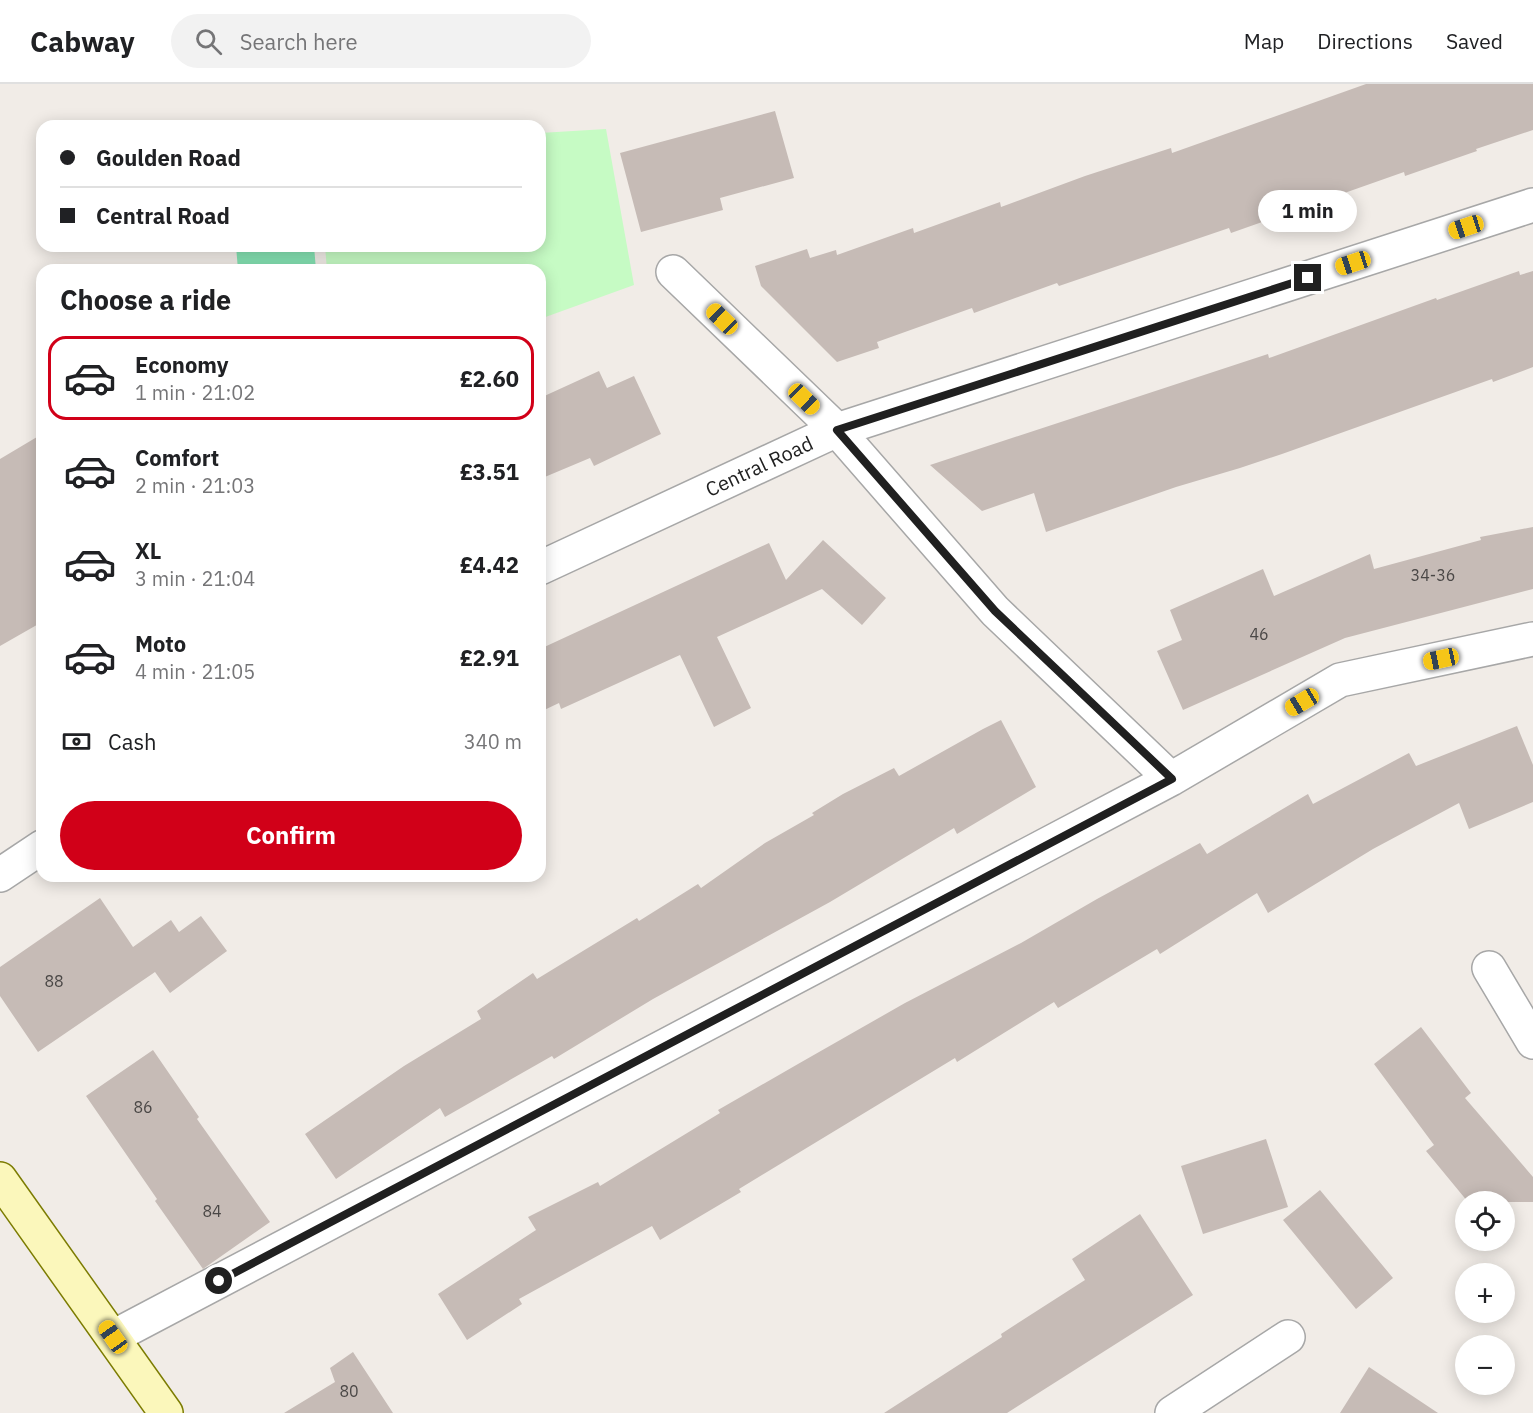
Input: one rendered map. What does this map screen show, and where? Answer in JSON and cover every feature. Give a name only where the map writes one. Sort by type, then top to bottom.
[{"type":"main road","points":[[0,1179],[166,1413]]},
{"type":"street","name":"Central Road","points":[[546,565],[837,430],[1533,205]]},
{"type":"street","points":[[672,272],[837,430],[995,611],[1172,779]]},
{"type":"street","points":[[113,1337],[1172,779],[1340,680],[1533,639]]},
{"type":"street","points":[[0,875],[36,851]]},
{"type":"street","points":[[1489,968],[1533,1042]]},
{"type":"street","points":[[1172,1413],[1288,1337]]},
{"type":"green space","points":[[606,129],[634,285],[546,317],[546,264],[326,264],[326,252],[546,252],[546,133]]},
{"type":"green space","points":[[236,252],[314,252],[316,264],[238,264]]},
{"type":"building","points":[[1366,84],[1533,84],[1533,130],[1405,176],[1404,172],[1231,233],[1229,228],[1059,286],[1057,283],[974,313],[972,308],[877,342],[879,348],[837,362],[761,286],[755,266],[807,249],[810,258],[836,250],[837,255],[913,228],[914,233],[1000,202],[1001,207],[1171,148],[1172,153]]},
{"type":"building","points":[[775,111],[794,178],[720,198],[723,210],[641,232],[620,153]]},
{"type":"building","points":[[1519,271],[1520,275],[1533,271],[1533,367],[1493,382],[1492,379],[1282,454],[1176,487],[1046,532],[1034,493],[982,511],[930,465],[1268,354],[1269,358]]},
{"type":"building","points":[[599,371],[607,388],[634,376],[661,434],[594,466],[590,458],[546,476],[546,395]]},
{"type":"building","points":[[36,438],[36,625],[0,646],[0,459]]},
{"type":"building","points":[[1533,527],[1533,589],[1345,638],[1183,710],[1157,651],[1182,640],[1170,610],[1263,569],[1274,596],[1370,554],[1374,569],[1481,540],[1480,537]]},
{"type":"building","points":[[823,540],[886,598],[862,625],[822,589],[717,637],[751,708],[714,727],[680,655],[561,709],[559,703],[546,709],[546,646],[769,543],[786,580]]},
{"type":"building","points":[[1001,720],[1036,787],[957,834],[954,828],[830,902],[653,999],[554,1059],[552,1056],[445,1117],[440,1108],[336,1179],[305,1134],[404,1066],[481,1019],[477,1011],[533,973],[537,979],[637,918],[639,921],[698,884],[701,888],[765,843],[814,815],[812,813],[843,794],[894,768],[899,776]]},
{"type":"building","points":[[1517,726],[1533,765],[1533,802],[1469,829],[1459,803],[1373,849],[1268,913],[1257,893],[1160,954],[1157,949],[1058,1008],[1054,1002],[957,1062],[955,1058],[739,1189],[741,1192],[660,1240],[652,1226],[519,1299],[522,1304],[467,1340],[438,1294],[536,1230],[528,1217],[598,1182],[600,1186],[720,1113],[718,1110],[798,1064],[905,1003],[1021,943],[1200,843],[1207,854],[1308,794],[1313,804],[1409,753],[1416,766]]},
{"type":"building","points":[[100,898],[133,947],[171,920],[179,932],[201,916],[227,951],[170,993],[155,972],[38,1052],[0,996],[0,967]]},
{"type":"building","points":[[1421,1027],[1471,1093],[1465,1098],[1533,1177],[1533,1202],[1515,1202],[1515,1191],[1459,1191],[1426,1151],[1434,1145],[1374,1064]]},
{"type":"building","points":[[153,1050],[199,1117],[197,1119],[270,1222],[203,1269],[86,1096]]},
{"type":"building","points":[[1266,1139],[1288,1207],[1203,1234],[1181,1166]]},
{"type":"building","points":[[1320,1190],[1393,1278],[1356,1309],[1283,1220]]},
{"type":"building","points":[[1140,1214],[1193,1295],[1007,1413],[884,1413],[1085,1280],[1072,1259]]},
{"type":"building","points":[[353,1352],[393,1413],[284,1413],[335,1382],[330,1368]]},
{"type":"building","points":[[1369,1367],[1438,1413],[1340,1413]]},
{"type":"route","points":[[219,1281],[1172,779],[995,611],[837,430],[1308,278]]}]
